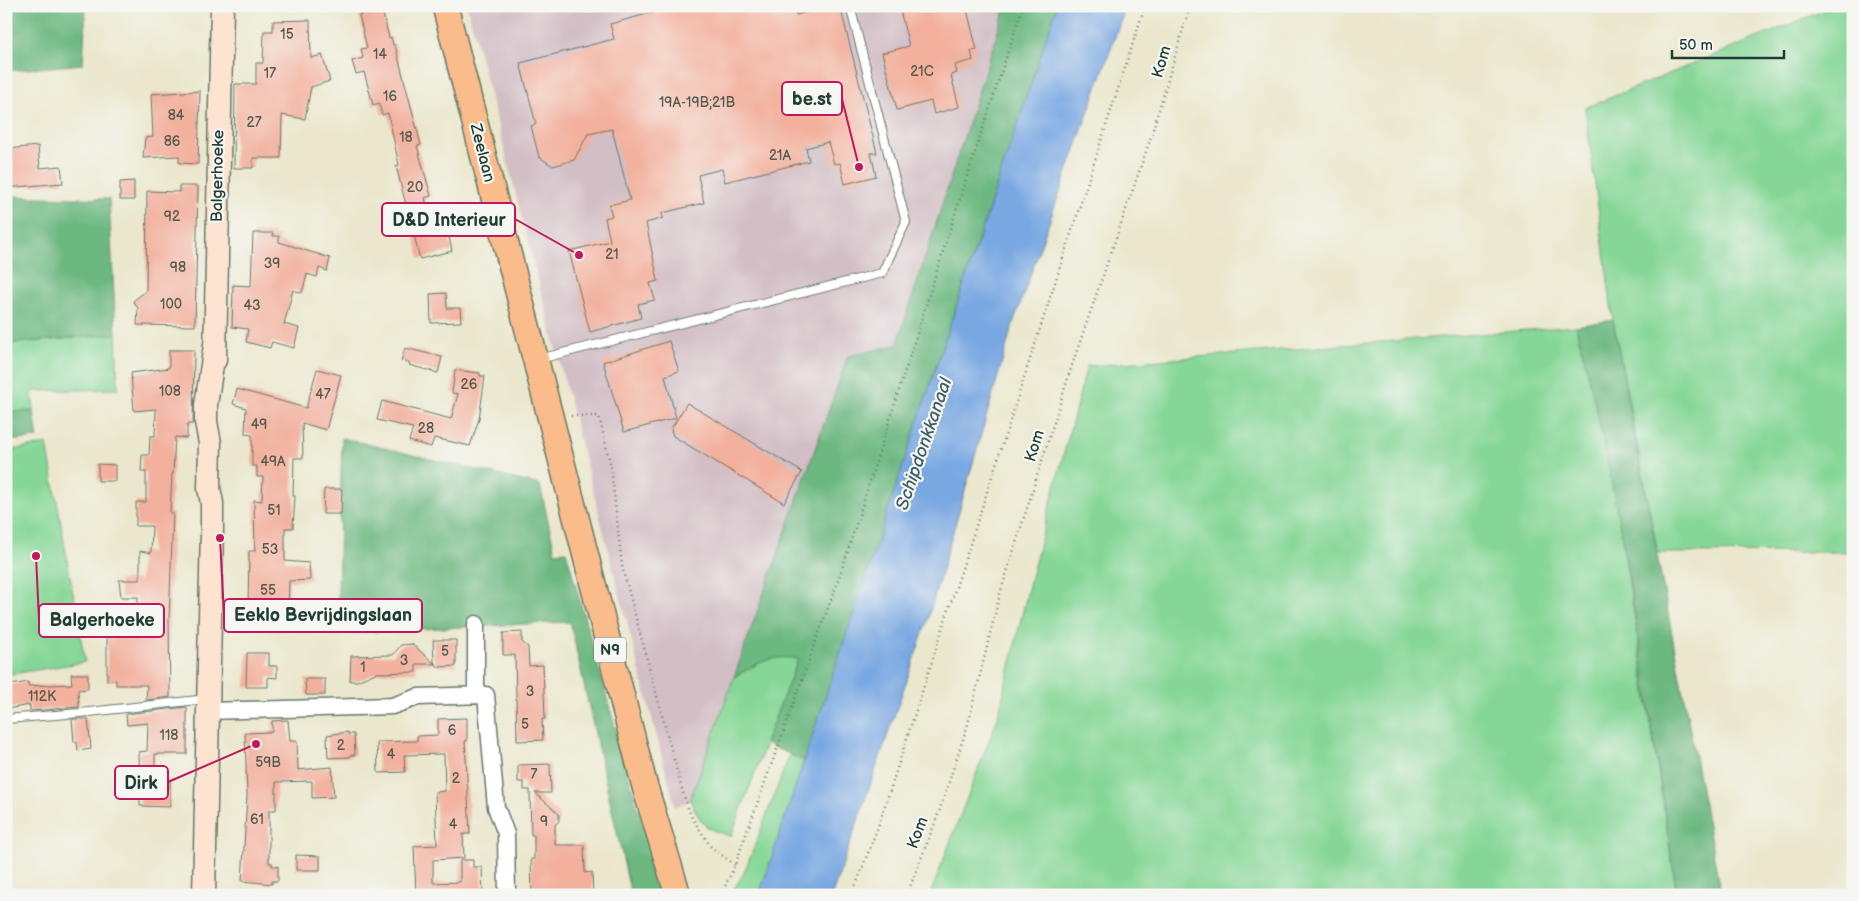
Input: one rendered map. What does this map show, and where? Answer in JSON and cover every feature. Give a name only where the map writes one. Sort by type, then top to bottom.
[{"type":"main road","name":"Balgerhoeke","points":[[204,895],[212,503],[209,488],[210,443],[206,422],[206,405],[215,345],[222,6]]},
{"type":"main road","name":"Zeelaan","points":[[445,6],[550,416]]},
{"type":"main road","name":"N9","points":[[550,416],[645,787],[676,889]]},
{"type":"street","points":[[476,624],[481,695],[496,807],[506,834],[507,895]]},
{"type":"street","points":[[208,705],[392,706],[418,697],[481,695]]},
{"type":"lane","points":[[535,359],[882,273],[906,222],[850,6]]},
{"type":"lane","points":[[6,719],[208,705]]},
{"type":"path","points":[[721,895],[735,865],[841,572],[1023,6]]},
{"type":"path","points":[[852,895],[878,827],[1145,6]]},
{"type":"path","name":"Kom","points":[[907,895],[939,812],[968,724],[1000,594],[1074,362],[1149,143],[1190,6]]},
{"type":"path","points":[[550,416],[599,416],[610,467],[622,566],[683,793],[691,816],[711,847],[735,865]]},
{"type":"shaded area","points":[[467,6],[1006,6],[897,345],[848,356],[690,800],[675,807]]},
{"type":"green space","points":[[6,6],[86,6],[83,64],[6,71]]},
{"type":"green space","points":[[1006,6],[1057,6],[804,761],[765,743],[798,659],[780,658],[764,661],[734,677],[848,356],[897,345]]},
{"type":"green space","points":[[1835,6],[1853,6],[1853,552],[1658,553],[1613,320],[1585,108]]},
{"type":"green space","points":[[6,196],[109,199],[116,334],[6,344]]},
{"type":"green space","points":[[1613,320],[1721,895],[1677,895],[1622,538],[1593,396],[1576,326]]},
{"type":"green space","points":[[1576,326],[1593,392],[1616,499],[1677,895],[930,895],[998,717],[1030,581],[1087,366]]},
{"type":"green space","points":[[116,334],[118,389],[32,391],[34,411],[6,412],[6,344]]},
{"type":"green space","points":[[34,411],[38,438],[6,441],[6,412]]},
{"type":"green space","points":[[342,438],[540,485],[555,552],[566,551],[662,895],[631,895],[570,622],[337,633]]},
{"type":"green space","points":[[47,444],[85,662],[6,675],[6,451]]},
{"type":"green space","points":[[783,656],[798,659],[731,836],[715,831],[701,821],[690,800],[734,677],[760,662]]},
{"type":"green space","points":[[790,754],[804,761],[764,884],[759,895],[730,895],[744,873]]},
{"type":"water","name":"Schipdonkkanaal","points":[[1057,6],[1126,6],[1013,324],[928,619],[832,895],[759,895]]},
{"type":"building","points":[[360,6],[381,6],[389,38],[391,37],[393,45],[395,45],[421,145],[417,146],[431,196],[425,198],[431,221],[445,218],[452,251],[420,259],[396,166],[399,165],[388,113],[382,115],[379,103],[373,105],[364,72],[356,74],[352,61],[363,58],[361,49],[367,48],[359,15],[362,14]]},
{"type":"building","points":[[653,6],[794,6],[796,15],[832,6],[840,6],[877,153],[871,153],[876,176],[845,184],[840,163],[834,164],[828,142],[806,148],[809,161],[725,182],[722,169],[698,175],[704,203],[662,213],[663,218],[646,223],[658,281],[650,283],[655,300],[638,304],[641,318],[590,332],[569,251],[610,241],[605,218],[612,216],[609,205],[630,200],[612,129],[588,134],[574,160],[553,166],[539,157],[531,126],[536,124],[520,63],[614,39],[610,24],[655,12]]},
{"type":"building","points":[[899,6],[966,6],[977,50],[971,51],[973,60],[955,65],[957,73],[951,75],[959,107],[934,114],[931,101],[897,110],[882,53],[909,46]]},
{"type":"building","points":[[310,20],[311,58],[322,55],[330,81],[311,87],[305,119],[282,115],[281,158],[253,158],[253,168],[234,168],[235,84],[256,84],[256,63],[263,63],[264,31],[273,31],[273,21]]},
{"type":"building","points":[[200,91],[198,164],[179,163],[179,156],[143,158],[145,138],[153,137],[151,94]]},
{"type":"building","points":[[38,146],[40,168],[61,166],[63,183],[6,188],[6,149]]},
{"type":"building","points":[[134,181],[134,200],[120,200],[120,182]]},
{"type":"building","points":[[179,186],[198,186],[195,326],[137,325],[138,308],[133,301],[146,291],[147,191],[179,192]]},
{"type":"building","points":[[253,233],[273,233],[273,236],[279,236],[279,242],[330,258],[327,271],[319,268],[317,277],[307,274],[302,293],[293,290],[284,324],[299,328],[294,348],[272,342],[270,348],[246,342],[248,329],[232,327],[233,285],[251,286]]},
{"type":"building","points":[[446,293],[447,308],[460,308],[461,322],[431,323],[430,294]]},
{"type":"building","points":[[669,341],[679,371],[665,376],[676,418],[624,432],[603,362]]},
{"type":"building","points":[[405,348],[442,357],[438,373],[401,361]]},
{"type":"building","points":[[169,350],[194,350],[193,424],[187,424],[187,438],[175,437],[170,513],[173,513],[169,621],[170,697],[146,700],[147,685],[116,685],[116,680],[107,681],[107,635],[137,635],[138,597],[121,597],[119,580],[140,580],[140,551],[151,553],[152,526],[136,526],[136,502],[146,502],[146,472],[141,472],[142,455],[149,455],[150,436],[155,436],[156,409],[134,411],[131,373],[169,368]]},
{"type":"building","points":[[317,369],[341,375],[326,430],[302,423],[303,458],[294,458],[293,496],[295,496],[293,528],[285,528],[285,561],[309,563],[310,580],[289,581],[288,611],[248,610],[249,551],[255,551],[254,500],[262,501],[263,477],[257,477],[257,466],[252,466],[252,435],[245,434],[246,408],[233,404],[237,389],[306,408]]},
{"type":"building","points":[[455,370],[480,373],[480,376],[485,376],[479,419],[470,446],[434,438],[431,447],[409,441],[413,428],[377,420],[382,401],[451,419],[458,394],[452,393]]},
{"type":"building","points":[[687,403],[802,472],[784,503],[673,436],[671,429]]},
{"type":"building","points":[[98,464],[115,465],[115,481],[98,481]]},
{"type":"building","points":[[324,489],[342,489],[341,514],[323,514]]},
{"type":"building","points":[[522,632],[522,642],[528,647],[529,666],[543,665],[545,719],[542,719],[543,740],[517,741],[515,655],[503,655],[503,633]]},
{"type":"building","points":[[433,640],[456,640],[456,666],[438,667],[434,662]]},
{"type":"building","points":[[412,644],[435,664],[416,664],[416,672],[376,673],[357,681],[350,681],[351,656],[393,655],[401,645]]},
{"type":"building","points":[[247,653],[269,653],[269,666],[277,666],[277,678],[268,677],[268,687],[246,687]]},
{"type":"building","points":[[71,674],[88,674],[88,689],[78,690],[79,707],[30,711],[30,705],[6,709],[6,686],[28,682],[28,686],[72,684]]},
{"type":"building","points":[[305,679],[325,679],[325,695],[306,695]]},
{"type":"building","points":[[187,707],[187,754],[155,754],[155,780],[170,780],[170,807],[140,806],[139,752],[147,751],[148,723],[127,725],[126,714]]},
{"type":"building","points":[[467,718],[467,741],[465,741],[470,834],[463,834],[464,858],[433,860],[433,883],[460,882],[460,860],[473,860],[473,867],[482,867],[483,895],[416,895],[414,846],[437,845],[435,792],[445,791],[444,754],[404,755],[405,772],[378,773],[377,742],[417,741],[417,736],[438,735],[438,719]]},
{"type":"building","points":[[72,719],[88,719],[91,749],[78,751],[77,742],[74,742]]},
{"type":"building","points":[[288,720],[290,741],[297,741],[298,770],[332,767],[334,797],[312,798],[312,781],[276,782],[276,810],[269,810],[269,863],[272,863],[272,866],[278,866],[278,881],[272,881],[272,884],[242,881],[247,796],[245,733],[272,732],[272,721]]},
{"type":"building","points":[[348,732],[348,734],[354,734],[355,755],[328,758],[327,735]]},
{"type":"building","points":[[550,764],[551,793],[535,793],[559,814],[559,821],[555,825],[555,845],[584,845],[585,873],[592,872],[593,895],[532,895],[531,859],[534,859],[534,835],[531,835],[530,790],[524,790],[524,782],[518,782],[518,765]]},
{"type":"building","points":[[296,855],[320,856],[320,870],[296,870]]},
{"type":"place","name":"be.st","points":[[859,167]]},
{"type":"place","name":"D&D Interieur","points":[[579,255]]},
{"type":"place","name":"Eeklo Bevrijdingslaan","points":[[220,538]]},
{"type":"place","name":"Balgerhoeke","points":[[36,556]]},
{"type":"place","name":"Dirk","points":[[256,744]]}]
